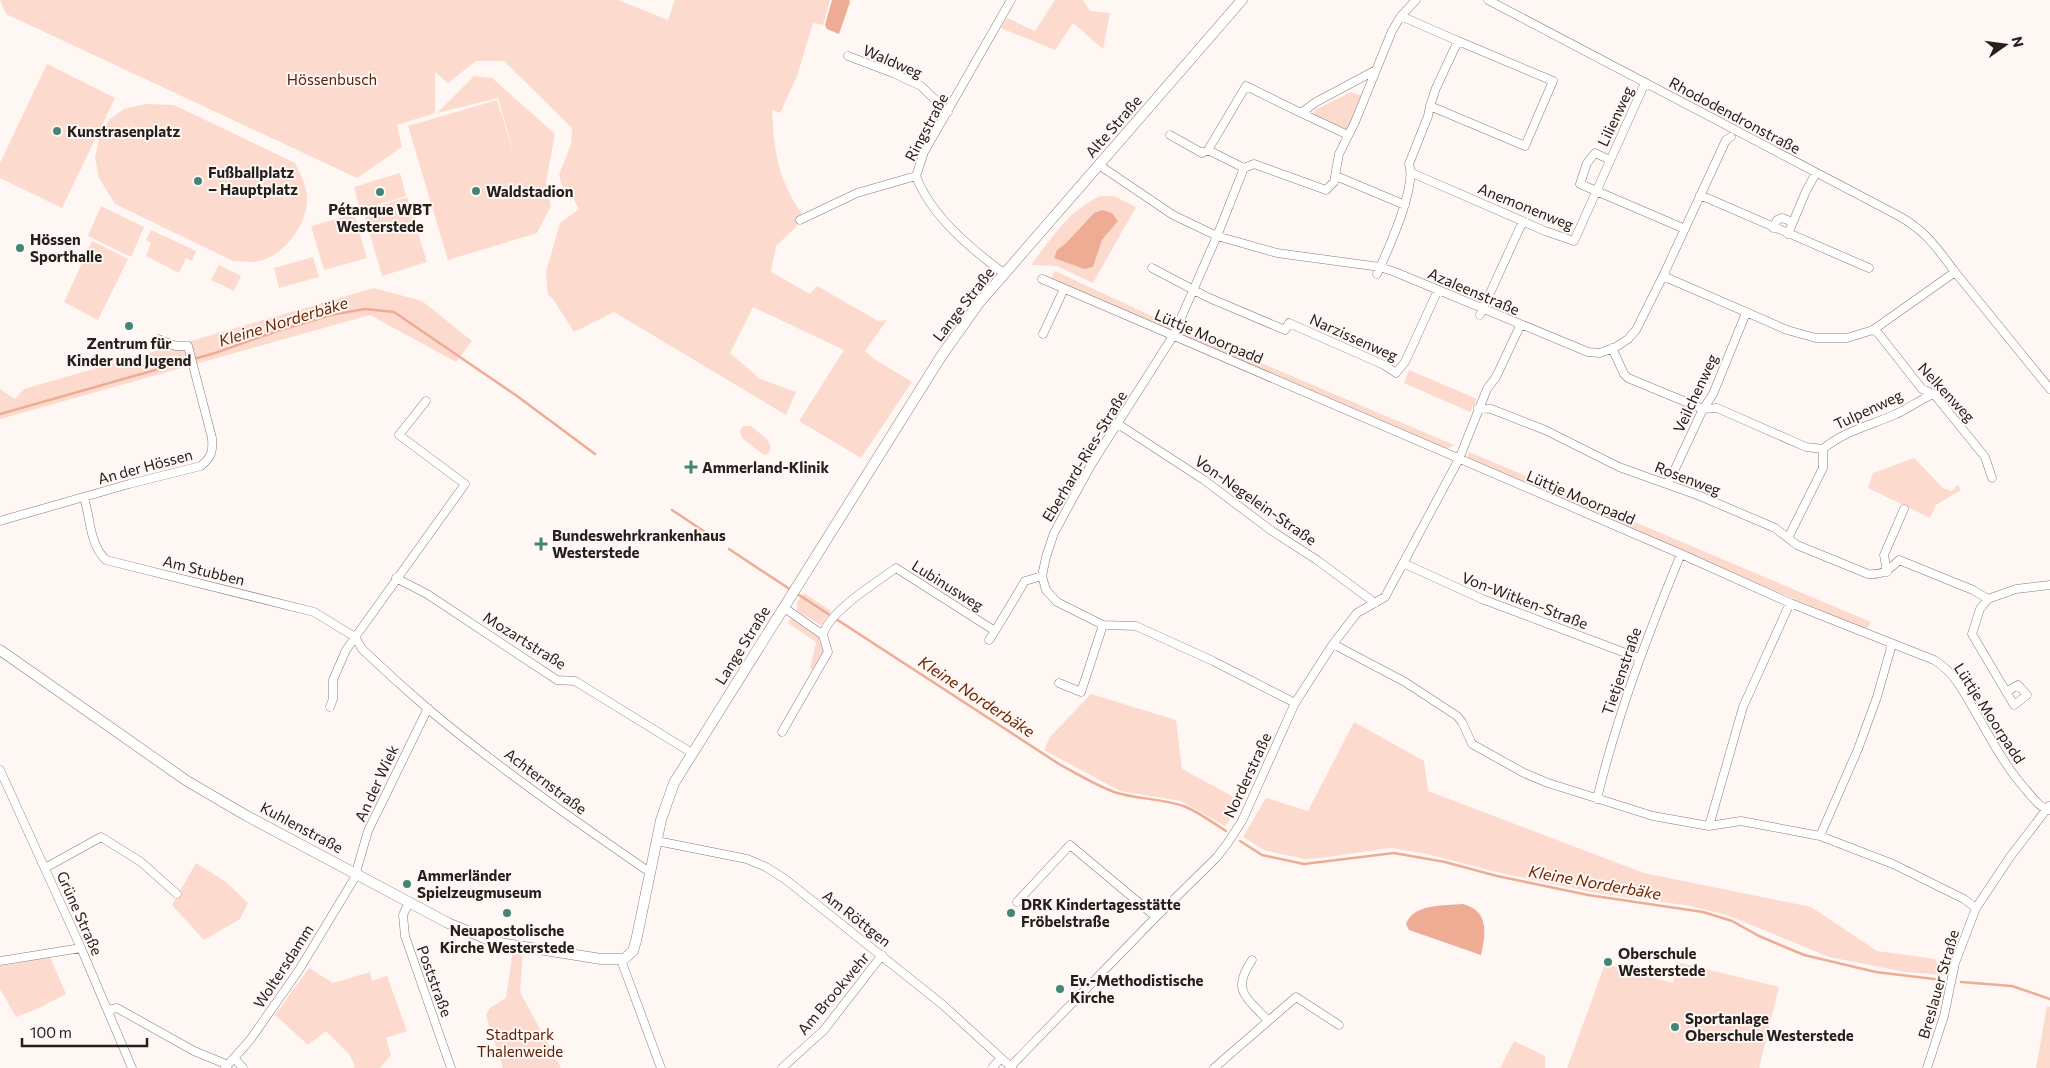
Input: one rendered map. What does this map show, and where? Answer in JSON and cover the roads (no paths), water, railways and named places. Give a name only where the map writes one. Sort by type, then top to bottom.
[{"type":"street","name":"Ringstraße","points":[[1006,272],[940,217],[924,195],[916,176],[924,152],[1012,0]]},
{"type":"street","name":"Alte Straße","points":[[1006,272],[1242,0]]},
{"type":"street","points":[[1208,150],[1244,168],[1254,164],[1326,190],[1334,182],[1339,154],[1355,122],[1392,31],[1416,0]]},
{"type":"street","name":"Rhododendronstraße","points":[[1488,0],[1918,227],[1933,243],[2050,389]]},
{"type":"street","points":[[1402,16],[1553,81],[1525,146],[1430,106]]},
{"type":"street","points":[[1378,271],[1405,205],[1412,173],[1409,164],[1428,116],[1436,88],[1458,41]]},
{"type":"street","name":"Waldweg","points":[[848,56],[921,86],[948,112]]},
{"type":"street","points":[[1301,113],[1316,102],[1376,70]]},
{"type":"street","name":"Lilienweg","points":[[1610,160],[1595,153],[1587,163],[1580,184],[1596,191],[1645,83]]},
{"type":"street","points":[[1170,135],[1202,153],[1208,150],[1246,86],[1348,135]]},
{"type":"street","name":"Azaleenstraße","points":[[1099,164],[1173,215],[1217,236],[1277,253],[1378,271],[1438,290],[1481,312],[1588,352],[1600,353],[1628,339],[1636,330],[1726,140],[1731,137]]},
{"type":"street","name":"Eberhard-Ries-Straße","points":[[1042,576],[1054,533],[1091,465],[1173,336],[1217,236],[1244,168]]},
{"type":"street","name":"Anemonenweg","points":[[1412,173],[1574,242],[1596,191]]},
{"type":"street","points":[[1788,234],[1816,173]]},
{"type":"street","points":[[800,220],[857,193],[916,176]]},
{"type":"street","points":[[1336,176],[1405,205]]},
{"type":"street","points":[[1596,191],[1685,229]]},
{"type":"street","points":[[1700,195],[1869,268]]},
{"type":"street","points":[[1773,228],[1777,220],[1782,218],[1793,222]]},
{"type":"street","points":[[1481,312],[1523,221]]},
{"type":"street","points":[[1152,268],[1194,290]]},
{"type":"street","name":"Lange Straße","points":[[621,960],[627,957],[634,947],[664,811],[674,783],[795,587],[954,337],[1006,272]]},
{"type":"street","points":[[1663,276],[1787,330],[1816,338],[1847,338],[1873,330],[1955,272]]},
{"type":"street","name":"Lüttje Moorpadd","points":[[1042,279],[1681,554],[1790,603],[1934,660],[1945,667],[1954,678],[2006,763],[2034,800],[2049,808]]},
{"type":"street","points":[[1043,334],[1064,289]]},
{"type":"street","name":"Narzissenweg","points":[[1194,290],[1285,330],[1289,322],[1384,365],[1396,373],[1405,362],[1438,290]]},
{"type":"street","name":"Veilchenweg","points":[[1668,484],[1703,409],[1713,394],[1746,313]]},
{"type":"street","name":"Norderstraße","points":[[1011,1067],[1156,917],[1217,857],[1227,844],[1238,827],[1295,703],[1333,644],[1357,613],[1385,597],[1459,460],[1478,408],[1487,389],[1496,377],[1520,326]]},
{"type":"street","name":"Nelkenweg","points":[[1873,330],[1878,333],[1922,389],[1934,394],[1985,457],[1992,478]]},
{"type":"street","name":"An der Hössen","points":[[0,521],[129,484],[201,466],[210,458],[213,450],[212,438],[188,346],[176,346],[158,340]]},
{"type":"street","name":"Tulpenweg","points":[[1612,348],[1624,374],[1628,378],[1703,409],[1716,408],[1806,447],[1823,449],[1836,437],[1898,413],[1920,398],[1934,394]]},
{"type":"street","points":[[330,707],[333,699],[333,680],[336,669],[346,650],[465,484],[398,435],[426,401]]},
{"type":"street","name":"Rosenweg","points":[[1478,408],[1491,409],[1527,423],[1619,467],[1700,496],[1775,528],[1797,545],[1868,574],[1887,572],[1899,560],[1973,590],[1988,599]]},
{"type":"street","name":"Von-Negelein-Straße","points":[[1118,424],[1204,480],[1272,531],[1317,560],[1375,603]]},
{"type":"street","points":[[1788,538],[1822,468],[1823,449]]},
{"type":"street","name":"Am Stubben","points":[[84,498],[94,544],[106,560],[314,612],[355,637],[362,650],[428,708]]},
{"type":"street","points":[[1887,572],[1884,555],[1904,509]]},
{"type":"street","name":"Tietjenstraße","points":[[1596,799],[1613,735],[1639,658],[1681,554]]},
{"type":"street","name":"Von-Witken-Straße","points":[[1403,563],[1482,599],[1639,658]]},
{"type":"street","name":"Lubinusweg","points":[[823,635],[825,628],[840,611],[896,568],[995,631]]},
{"type":"street","points":[[989,640],[1025,581],[1042,576],[1046,590],[1057,602],[1103,625],[1136,626],[1213,661],[1295,703]]},
{"type":"street","name":"Mozartstraße","points":[[396,578],[427,594],[557,680],[575,681],[692,753]]},
{"type":"street","points":[[2006,692],[1972,634],[1980,608],[1988,599],[2016,589],[2050,585]]},
{"type":"street","points":[[1709,826],[1743,707],[1790,603]]},
{"type":"street","points":[[782,732],[828,652],[823,635],[784,605]]},
{"type":"street","points":[[1058,683],[1081,692],[1103,625]]},
{"type":"street","points":[[1333,644],[1405,682],[1457,716],[1462,722],[1472,744],[1524,773],[1596,799],[1653,816],[1709,826],[1741,822],[1820,836],[1893,864],[1976,908]]},
{"type":"street","points":[[1820,836],[1877,698],[1892,644]]},
{"type":"street","name":"Kuhlenstraße","points":[[0,650],[187,781],[248,816],[448,922],[494,942],[621,960]]},
{"type":"street","name":"Achternstraße","points":[[428,708],[572,818],[645,869],[651,871]]},
{"type":"street","name":"An der Wiek","points":[[357,873],[368,831],[428,708]]},
{"type":"street","name":"Grüne Straße","points":[[0,770],[81,948],[132,1068]]},
{"type":"street","name":"Breslauer Straße","points":[[1926,1068],[1944,1016],[1953,972],[1976,908],[2010,857],[2049,808]]},
{"type":"street","points":[[45,868],[101,837],[141,862],[177,894]]},
{"type":"street","name":"Am Röttgen","points":[[657,841],[733,856],[766,867],[785,879],[943,1005],[1011,1067]]},
{"type":"street","points":[[1017,902],[1070,846],[1156,917]]},
{"type":"street","name":"Woltersdamm","points":[[227,1067],[250,1040],[299,970],[357,873]]},
{"type":"street","name":"Poststraße","points":[[409,902],[403,915],[404,936],[452,1068]]},
{"type":"street","points":[[0,961],[81,948]]},
{"type":"street","name":"Am Brookwehr","points":[[782,1068],[824,1030],[882,955]]},
{"type":"street","points":[[621,960],[662,1068]]},
{"type":"street","points":[[1252,960],[1242,975],[1241,984],[1244,993],[1267,1020]]},
{"type":"street","points":[[1214,1068],[1267,1020],[1296,997],[1339,1025]]},
{"type":"street","points":[[108,1010],[116,1008],[227,1067]]},
{"type":"street","points":[[992,1068],[1001,1058]]},
{"type":"street","points":[[235,1059],[243,1068]]},
{"type":"waterway","name":"Kleine Norderbäke","points":[[0,414],[215,353],[277,331],[331,315],[365,309],[394,312],[517,396],[595,454]]},
{"type":"waterway","name":"Kleine Norderbäke","points":[[672,510],[711,536]]},
{"type":"waterway","name":"Kleine Norderbäke","points":[[729,549],[791,590]]},
{"type":"waterway","name":"Kleine Norderbäke","points":[[796,593],[1059,764],[1114,792],[1186,807],[1226,831]]},
{"type":"waterway","name":"Kleine Norderbäke","points":[[1240,841],[1262,855],[1304,864],[1394,853],[1445,862],[1497,876],[1588,895],[1703,912],[1732,921],[1759,936],[1804,955],[1876,972],[1942,980]]},
{"type":"waterway","name":"Kleine Norderbäke","points":[[1961,982],[2012,986],[2050,999]]},
{"type":"place","name":"Kunstrasenplatz","points":[[57,131]]},
{"type":"place","name":"Fußballplatz – Hauptplatz","points":[[198,181]]},
{"type":"place","name":"Waldstadion","points":[[476,191]]},
{"type":"place","name":"Pétanque WBT Westerstede","points":[[380,192]]},
{"type":"place","name":"Hössen Sporthalle","points":[[20,248]]},
{"type":"place","name":"Zentrum für Kinder und Jugend","points":[[129,326]]},
{"type":"place","name":"Ammerland-Klinik","points":[[691,467]]},
{"type":"place","name":"Bundeswehrkrankenhaus Westerstede","points":[[541,544]]},
{"type":"place","name":"Ammerländer Spielzeugmuseum","points":[[407,884]]},
{"type":"place","name":"Neuapostolische Kirche Westerstede","points":[[507,913]]},
{"type":"place","name":"DRK Kindertagesstätte Fröbelstraße","points":[[1011,913]]},
{"type":"place","name":"Oberschule Westerstede","points":[[1608,962]]},
{"type":"place","name":"Ev.-Methodistische Kirche","points":[[1060,989]]},
{"type":"place","name":"Sportanlage Oberschule Westerstede","points":[[1675,1027]]},
{"type":"park label","name":"Hössenbusch","points":[[332,79]]},
{"type":"park label","name":"Stadtpark Thalenweide","points":[[520,1042]]}]
